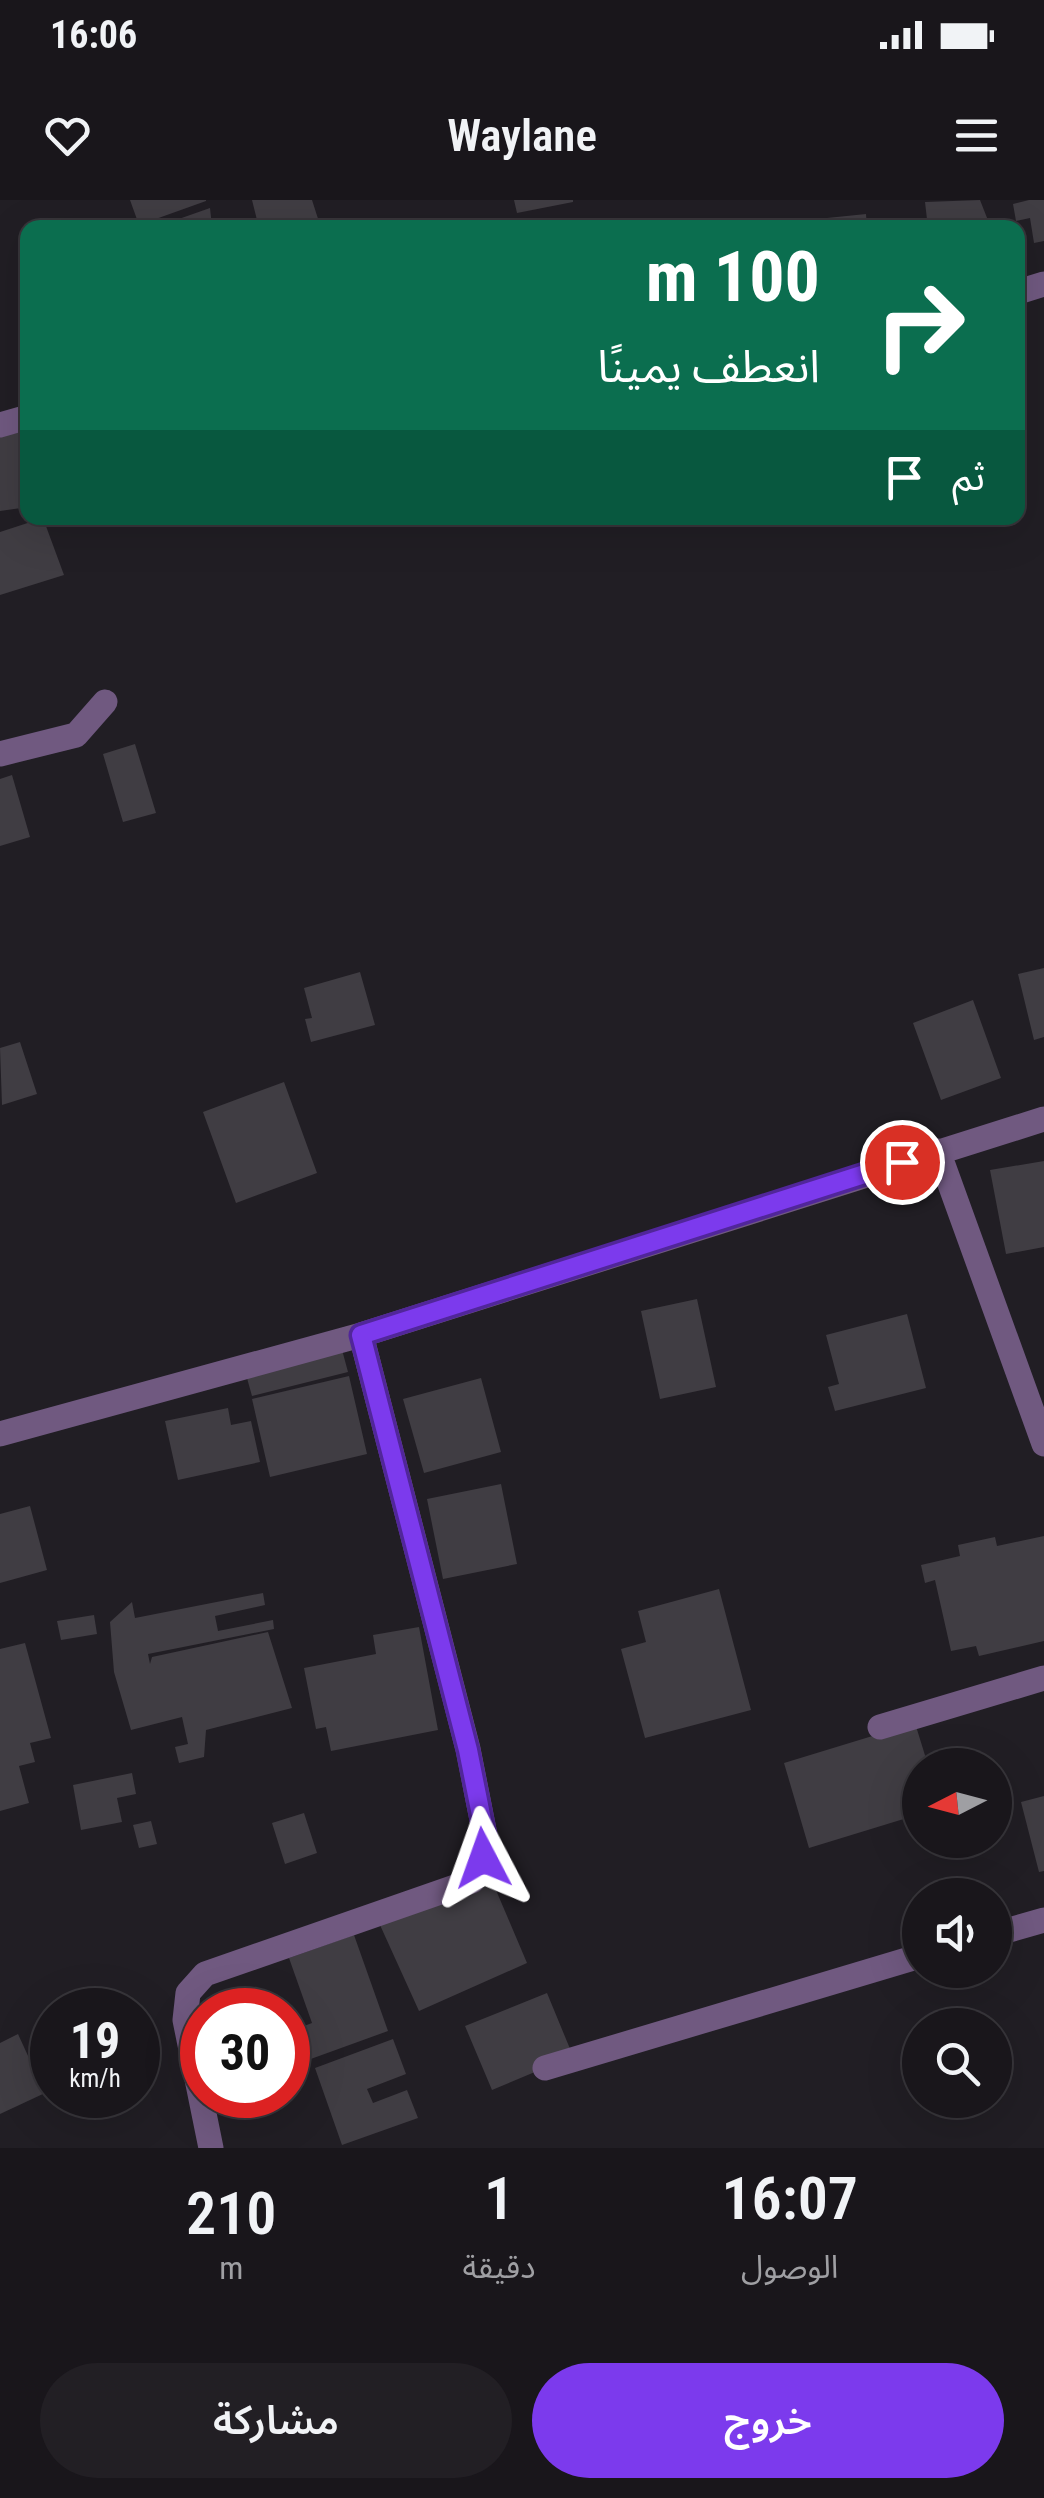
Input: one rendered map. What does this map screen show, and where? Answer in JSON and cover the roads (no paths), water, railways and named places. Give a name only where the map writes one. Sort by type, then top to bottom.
[{"type":"street","points":[[0,754],[76,735],[105,702]]},
{"type":"street","points":[[0,1434],[361,1335],[1044,1119]]},
{"type":"street","points":[[938,1151],[1044,1444]]},
{"type":"street","points":[[210,2148],[185,2020],[188,1993],[196,1983],[205,1974],[472,1881],[483,1858],[486,1840],[468,1750],[361,1335]]},
{"type":"street","points":[[880,1726],[1044,1678]]},
{"type":"street","points":[[1012,1929],[1044,1920]]},
{"type":"street","points":[[545,2068],[902,1961]]}]
